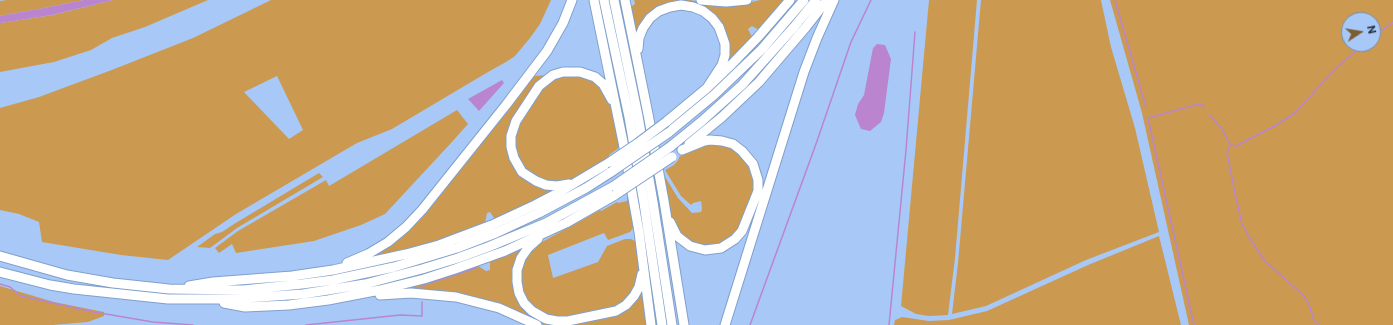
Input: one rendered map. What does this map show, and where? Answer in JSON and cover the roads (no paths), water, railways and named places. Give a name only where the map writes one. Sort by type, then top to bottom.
[{"type":"highway","points":[[334,270],[368,254],[388,242],[406,227],[422,210],[547,51],[563,23],[572,0]]},
{"type":"highway","points":[[594,0],[617,110],[643,265],[651,325]]},
{"type":"highway","points":[[604,0],[629,117],[644,203],[662,325]]},
{"type":"highway","points":[[614,0],[654,202],[672,325]]},
{"type":"highway","points":[[625,0],[664,201],[684,325]]},
{"type":"highway","points":[[702,0],[726,2],[747,0]]},
{"type":"highway","points":[[169,289],[213,282],[292,276],[362,265],[406,254],[463,236],[492,225],[535,205],[610,162],[666,122],[707,88],[758,37],[790,0]]},
{"type":"highway","points":[[0,256],[67,275],[113,283],[169,289],[217,290],[271,288],[333,280],[394,267],[456,248],[506,229],[581,191],[612,172],[668,133],[719,90],[762,49],[804,0]]},
{"type":"highway","points":[[0,272],[50,285],[81,290],[168,299],[204,300],[270,298],[366,284],[422,269],[488,247],[540,226],[576,208],[614,186],[670,147],[742,85],[816,0]]},
{"type":"highway","points":[[204,300],[245,307],[258,307],[289,305],[339,298],[380,290],[424,279],[455,269],[505,251],[545,233],[615,195],[682,150],[722,117],[759,82],[827,0]]},
{"type":"highway","points":[[725,325],[804,72],[834,0]]},
{"type":"highway","points":[[639,66],[639,38],[643,28],[650,18],[659,11],[670,7],[681,5],[693,7],[703,11],[716,22],[722,32],[725,44],[725,55],[722,65],[707,88]]},
{"type":"highway","points":[[574,183],[557,186],[546,185],[536,181],[522,172],[514,158],[511,147],[511,136],[516,121],[543,82],[558,73],[569,71],[586,73],[599,80],[609,92],[617,110]]},
{"type":"highway","points":[[664,201],[672,226],[681,240],[695,248],[711,250],[726,245],[739,235],[748,219],[758,185],[755,169],[747,155],[738,147],[727,142],[710,140],[682,150]]},
{"type":"highway","points":[[545,233],[524,253],[519,264],[517,276],[518,288],[524,303],[532,311],[546,319],[568,321],[611,313],[621,308],[630,301],[637,292],[641,282],[643,265]]},
{"type":"highway","points":[[339,298],[350,299],[411,293],[441,295],[485,304],[513,314],[537,325]]},
{"type":"waterway","points":[[750,325],[816,144],[851,42],[871,0]]},
{"type":"waterway","points":[[1115,0],[1146,107]]},
{"type":"waterway","points":[[1381,31],[1393,22]]},
{"type":"waterway","points":[[889,325],[906,150],[915,32]]},
{"type":"waterway","points":[[1230,145],[1236,146],[1278,124],[1295,113],[1334,70],[1355,52]]},
{"type":"waterway","points":[[1194,325],[1148,118],[1199,104],[1202,104],[1204,108]]},
{"type":"waterway","points":[[1210,115],[1222,129],[1230,145],[1227,153],[1242,224],[1265,261],[1305,297],[1309,304],[1314,321],[1319,325]]},
{"type":"waterway","points":[[423,287],[423,285],[476,268]]},
{"type":"waterway","points":[[0,284],[10,287],[21,296],[94,312],[153,322],[193,325]]},
{"type":"waterway","points":[[306,325],[400,315],[422,316],[422,302]]}]
